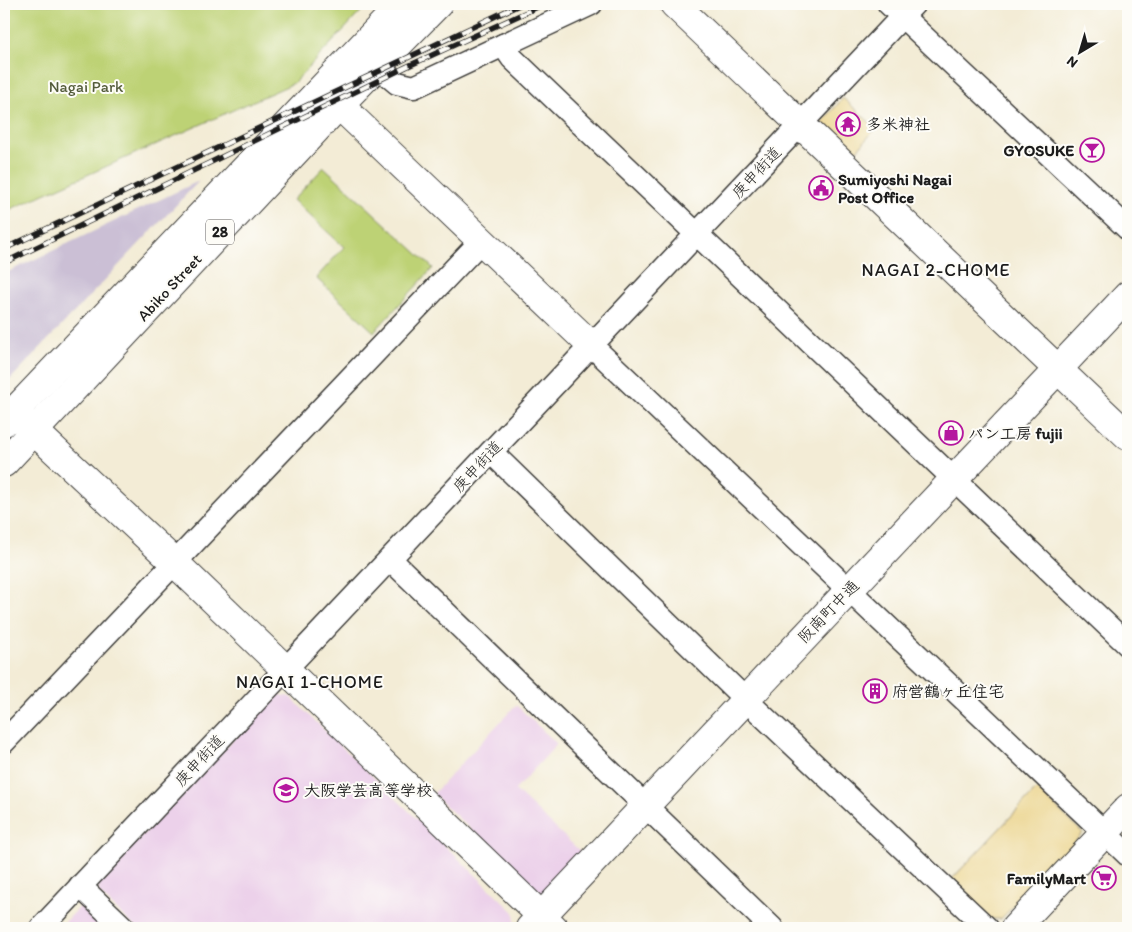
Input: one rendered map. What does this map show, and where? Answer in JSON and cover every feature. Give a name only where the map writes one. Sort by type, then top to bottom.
[{"type":"street","name":"Abiko Street","points":[[9,417],[402,4]]},
{"type":"street","name":"Abiko Street","points":[[4,463],[339,105],[438,4]]},
{"type":"street","points":[[377,66],[397,83],[414,87],[591,4]]},
{"type":"street","points":[[674,4],[1128,436]]},
{"type":"street","points":[[902,8],[1128,228]]},
{"type":"street","name":"庚申街道","points":[[41,928],[800,125],[902,8]]},
{"type":"street","points":[[503,45],[512,58],[1128,645]]},
{"type":"street","points":[[339,105],[1128,855]]},
{"type":"street","points":[[4,742],[482,240]]},
{"type":"street","name":"阪南町中通","points":[[542,924],[745,699],[1128,295]]},
{"type":"street","points":[[9,417],[34,431],[174,562],[285,669],[542,924]]},
{"type":"street","points":[[491,452],[745,699],[987,928]]},
{"type":"street","points":[[390,559],[772,928]]},
{"type":"street","points":[[1015,928],[1128,808]]},
{"type":"street","points":[[80,886],[124,928]]},
{"type":"shaded area","points":[[199,181],[4,386],[4,274]]},
{"type":"shaded area","name":"大阪学芸高等学校","points":[[277,694],[290,697],[514,912],[515,923],[510,928],[136,928],[99,893],[98,882]]},
{"type":"shaded area","points":[[516,705],[557,744],[515,790],[583,854],[543,897],[433,794]]},
{"type":"shaded area","points":[[81,906],[92,906],[114,928],[59,928]]},
{"type":"green space","name":"Nagai Park","points":[[4,4],[368,4],[294,83],[4,212]]},
{"type":"green space","points":[[324,167],[433,268],[374,332],[316,278],[344,247],[293,200]]},
{"type":"sand","name":"多米神社","points":[[843,98],[876,128],[852,156],[823,130],[823,121]]},
{"type":"sand","points":[[1037,789],[1083,833],[1001,919],[991,919],[950,881]]},
{"type":"railway","points":[[4,249],[521,4]]},
{"type":"railway","points":[[4,263],[406,67],[544,4]]},
{"type":"place","name":"多米神社","points":[[848,124]]},
{"type":"place","name":"GYOSUKE","points":[[1092,150]]},
{"type":"place","name":"Sumiyoshi Nagai Post Office","points":[[821,188]]},
{"type":"place","name":"パン工房 fujii","points":[[951,433]]},
{"type":"place","name":"府営鶴ヶ丘住宅","points":[[875,691]]},
{"type":"place","name":"大阪学芸高等学校","points":[[286,790]]},
{"type":"place","name":"FamilyMart","points":[[1104,878]]},
{"type":"district","name":"NAGAI 2-CHOME","points":[[936,270]]},
{"type":"district","name":"NAGAI 1-CHOME","points":[[310,682]]}]
